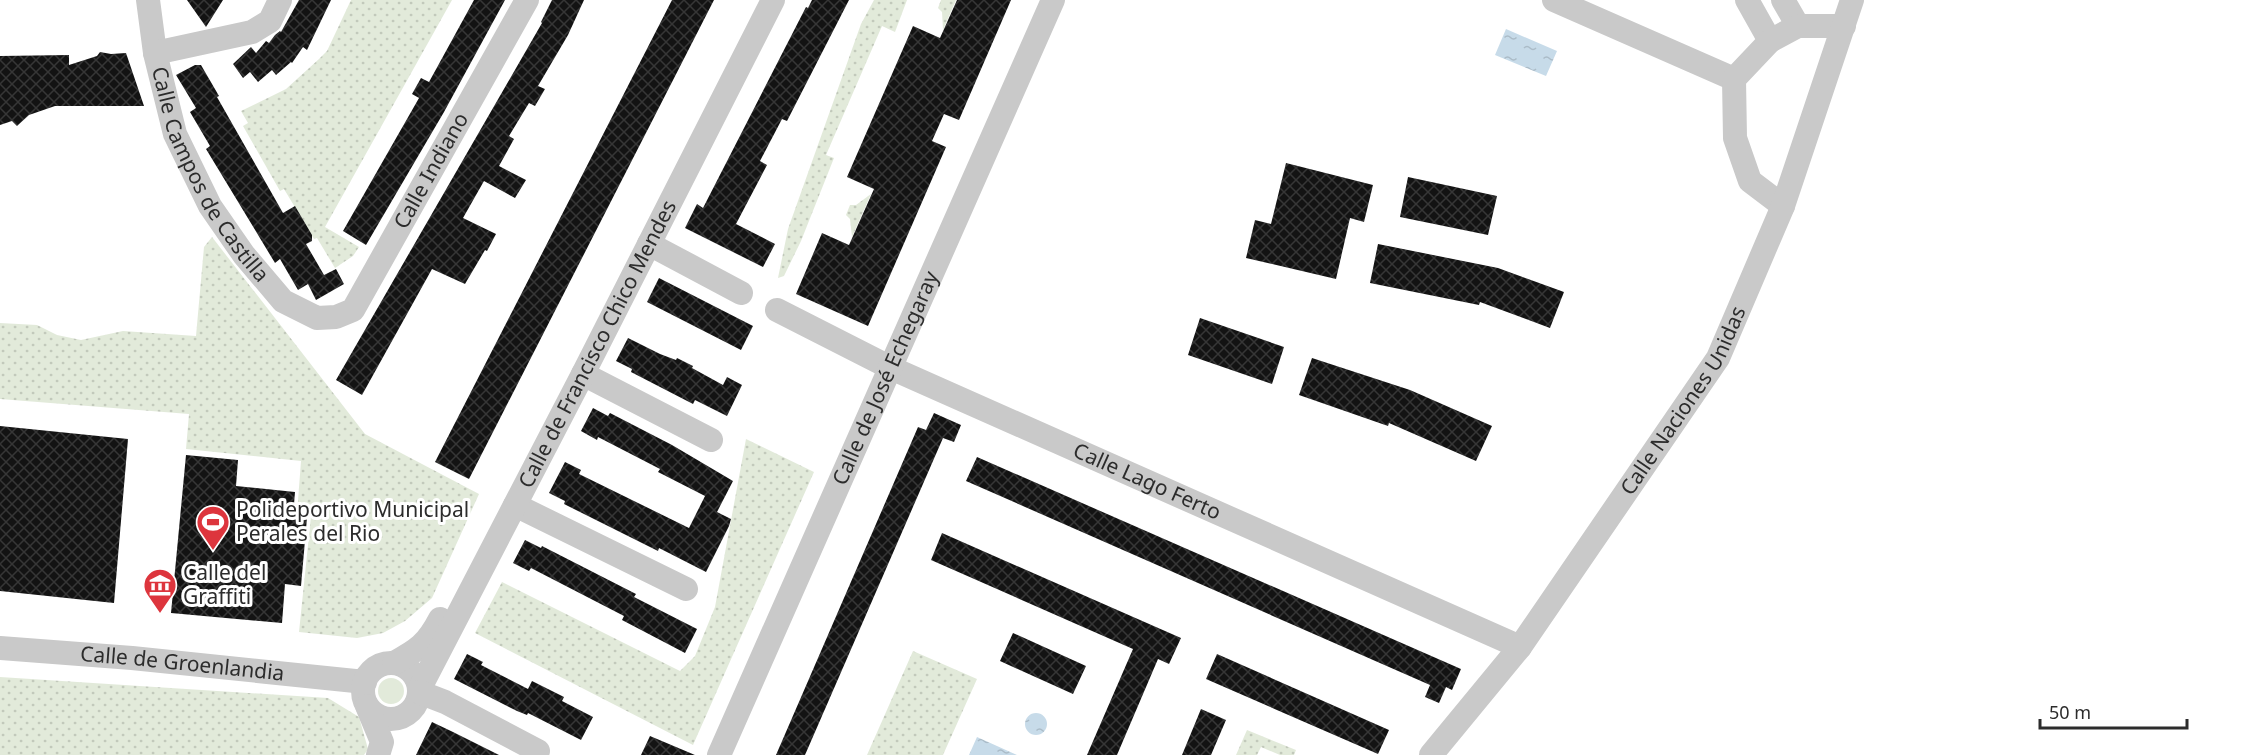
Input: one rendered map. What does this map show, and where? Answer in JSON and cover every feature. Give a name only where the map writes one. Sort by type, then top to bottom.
[{"type":"street","name":"Calle Campos de Castilla","points":[[148,0],[155,54],[175,134],[210,206],[244,255],[283,301],[317,318]]},
{"type":"street","points":[[155,54],[252,32],[270,21],[280,0]]},
{"type":"street","name":"Calle Indiano","points":[[317,318],[336,317],[353,310],[527,0]]},
{"type":"street","name":"Calle de Francisco Chico Mendes","points":[[394,663],[420,649],[434,631],[756,0]]},
{"type":"street","name":"Calle de Francisco Chico Mendes","points":[[387,755],[773,0]]},
{"type":"street","name":"Calle de José Echegaray","points":[[719,755],[1053,0]]},
{"type":"street","points":[[1554,0],[1734,79]]},
{"type":"street","points":[[1747,0],[1770,41]]},
{"type":"street","points":[[1783,0],[1798,26]]},
{"type":"street","name":"Calle Naciones Unidas","points":[[1431,755],[1520,647],[1718,358],[1783,206],[1852,0]]},
{"type":"street","points":[[1783,206],[1750,181],[1735,138],[1734,79],[1770,41],[1798,26],[1844,26]]},
{"type":"street","points":[[649,244],[741,293]]},
{"type":"street","name":"Calle Lago Ferto","points":[[777,310],[891,368],[1520,647]]},
{"type":"street","points":[[583,374],[711,440]]},
{"type":"street","points":[[515,505],[686,589]]},
{"type":"street","name":"Calle de Groenlandia","points":[[0,648],[132,658],[365,682]]},
{"type":"street","points":[[378,755],[382,742],[364,698],[365,682],[376,667],[385,663],[404,665],[411,671],[416,697]]},
{"type":"street","points":[[367,706],[379,717],[395,719],[416,697]]},
{"type":"street","points":[[416,697],[445,702],[538,751]]},
{"type":"green space","points":[[351,0],[452,0],[325,227],[359,247],[353,256],[335,268],[317,238],[314,239],[284,189],[280,191],[243,126],[248,123],[241,111],[286,89],[327,51]]},
{"type":"green space","points":[[874,0],[907,0],[895,32],[882,26],[826,155],[834,158],[801,241],[784,276],[778,278],[788,229],[861,24]]},
{"type":"green space","points":[[941,0],[956,0],[943,30],[942,12],[938,8]]},
{"type":"green space","points":[[871,194],[852,237],[850,219],[846,215],[850,205],[856,205]]},
{"type":"green space","points":[[212,237],[365,434],[479,494],[432,598],[405,621],[383,633],[357,638],[299,632],[311,516],[297,514],[301,461],[186,449],[189,414],[0,399],[0,323],[37,325],[57,335],[81,340],[123,331],[196,336],[204,247]]},
{"type":"green space","points":[[746,439],[814,472],[693,745],[475,633],[502,582],[680,671],[695,656],[715,607]]},
{"type":"green space","points":[[913,651],[977,679],[943,755],[867,755]]},
{"type":"green space","points":[[0,677],[328,698],[359,717],[368,749],[364,755],[0,755]]},
{"type":"green space","points":[[391,678],[400,682],[404,691],[400,700],[391,704],[382,700],[378,691],[382,682]]},
{"type":"green space","points":[[1247,730],[1296,750],[1294,755],[1280,755],[1261,747],[1257,755],[1236,755]]},
{"type":"water","points":[[1506,29],[1557,51],[1546,76],[1495,55]]},
{"type":"water","points":[[1036,713],[1044,716],[1047,724],[1044,732],[1036,735],[1028,732],[1025,724],[1028,716]]},
{"type":"water","points":[[977,737],[1017,755],[969,755]]},
{"type":"building","points":[[187,0],[223,0],[206,27]]},
{"type":"building","points":[[299,0],[331,0],[307,50],[303,47],[292,63],[276,75],[272,70],[258,82],[250,72],[243,78],[233,64],[251,47],[256,53],[266,41],[269,43],[275,35],[281,32]]},
{"type":"building","points":[[474,0],[505,0],[444,112],[366,245],[343,231],[419,98],[412,94],[421,78],[429,82]]},
{"type":"building","points":[[552,0],[584,0],[568,35],[538,86],[545,89],[535,106],[529,103],[509,136],[514,139],[499,166],[526,180],[515,198],[484,181],[463,218],[496,234],[487,251],[485,250],[465,284],[432,269],[362,395],[336,380],[542,23]]},
{"type":"building","points":[[672,0],[714,0],[469,479],[435,462]]},
{"type":"building","points":[[812,0],[849,0],[787,121],[782,119],[760,161],[767,165],[736,224],[775,244],[763,267],[685,228],[697,204],[703,208],[806,7],[808,8]]},
{"type":"building","points":[[957,0],[1011,0],[959,120],[944,114],[932,141],[946,147],[868,326],[796,294],[822,233],[849,245],[874,189],[847,177],[913,26],[940,38]]},
{"type":"building","points":[[100,52],[126,53],[144,106],[55,106],[29,115],[17,126],[12,121],[0,125],[0,56],[69,55],[69,65],[97,56]]},
{"type":"building","points":[[195,65],[201,65],[283,213],[295,206],[312,235],[312,241],[306,244],[324,275],[336,269],[344,284],[316,300],[308,284],[298,290],[280,259],[275,263],[206,149],[210,146],[190,112],[196,108],[176,75]]},
{"type":"building","points":[[1286,163],[1373,185],[1364,222],[1350,218],[1336,279],[1246,258],[1255,220],[1271,224]]},
{"type":"building","points":[[1408,177],[1497,196],[1488,235],[1400,217]]},
{"type":"building","points":[[1378,244],[1498,268],[1564,292],[1550,328],[1480,302],[1479,305],[1370,283]]},
{"type":"building","points":[[659,278],[753,326],[741,350],[647,302]]},
{"type":"building","points":[[1200,318],[1284,347],[1272,384],[1188,355]]},
{"type":"building","points":[[628,338],[660,354],[676,360],[677,358],[723,385],[727,377],[742,385],[727,416],[695,400],[693,404],[631,372],[632,369],[616,361]]},
{"type":"building","points":[[1312,358],[1410,390],[1492,426],[1476,461],[1389,423],[1388,426],[1299,395]]},
{"type":"building","points":[[593,408],[608,416],[610,413],[672,445],[733,481],[717,512],[731,519],[729,526],[706,572],[564,504],[565,501],[549,493],[565,462],[581,470],[579,474],[689,528],[705,496],[658,472],[660,469],[598,437],[597,440],[581,431]]},
{"type":"building","points":[[934,413],[961,425],[954,442],[943,438],[805,755],[776,755],[918,427],[926,430]]},
{"type":"building","points":[[0,426],[128,439],[114,603],[0,591]]},
{"type":"building","points":[[186,455],[238,460],[236,486],[295,492],[293,517],[307,518],[301,586],[285,584],[282,623],[171,613]]},
{"type":"building","points":[[977,457],[1461,669],[1452,690],[1446,687],[1439,703],[1425,697],[1430,685],[966,481]]},
{"type":"building","points":[[942,533],[1181,638],[1169,664],[1158,659],[1117,755],[1087,755],[1133,649],[931,560]]},
{"type":"building","points":[[525,540],[541,548],[542,546],[636,594],[634,597],[697,629],[685,653],[622,620],[624,616],[531,568],[529,571],[513,563]]},
{"type":"building","points":[[1013,633],[1086,666],[1073,694],[1000,661]]},
{"type":"building","points":[[467,654],[483,662],[481,665],[528,689],[532,681],[564,697],[562,701],[593,717],[581,740],[454,679]]},
{"type":"building","points":[[1217,654],[1389,730],[1378,754],[1206,679]]},
{"type":"building","points":[[1201,709],[1226,720],[1211,755],[1182,755]]},
{"type":"building","points":[[432,722],[453,732],[499,755],[416,755]]},
{"type":"building","points":[[650,736],[695,755],[641,755]]},
{"type":"place","name":"Polideportivo Municipal Perales del Rio","points":[[213,551]]},
{"type":"place","name":"Calle del Graffiti","points":[[160,614]]}]
